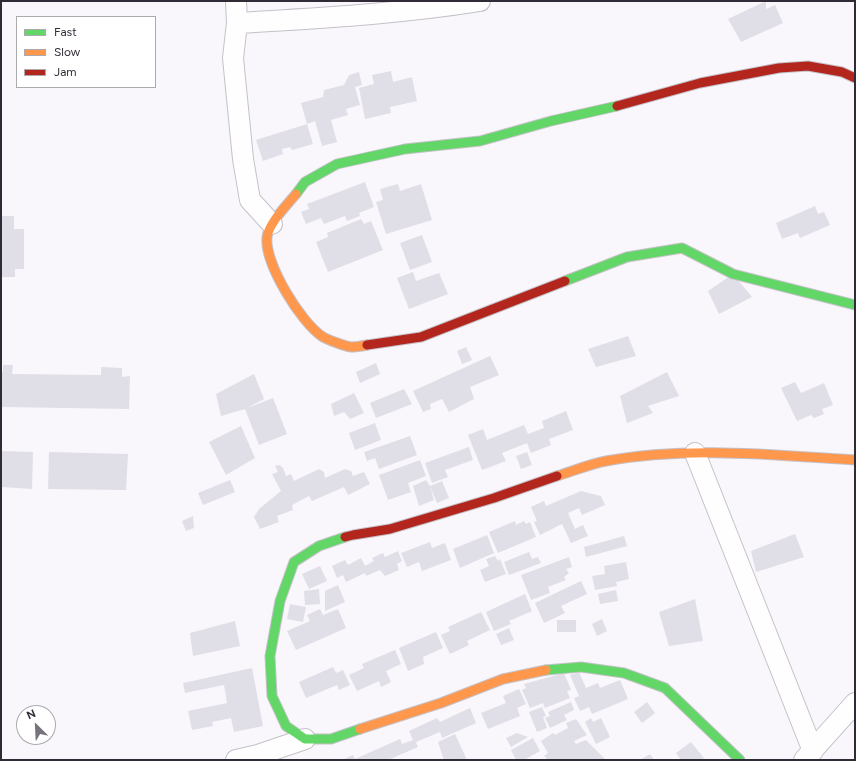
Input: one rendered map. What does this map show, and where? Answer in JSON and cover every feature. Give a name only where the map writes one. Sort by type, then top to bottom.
[{"type":"street","points":[[236,1],[237,23],[233,58],[244,166],[250,200],[272,224]]},
{"type":"street","points":[[237,23],[335,17],[437,8],[480,1]]},
{"type":"street","points":[[855,78],[842,72],[808,66],[779,68],[700,83],[617,106],[551,121],[480,141],[405,149],[337,164],[305,182],[272,224],[267,236],[267,245],[276,273],[292,303],[309,324],[323,336],[352,347],[421,336],[627,257],[682,248],[733,274],[855,305]]},
{"type":"street","points":[[695,453],[808,756],[855,703]]},
{"type":"street","points":[[305,738],[286,726],[272,696],[270,656],[280,601],[294,562],[319,546],[353,535],[390,529],[487,500],[605,461],[661,454],[695,453],[748,454],[855,460]]},
{"type":"street","points":[[236,760],[258,755],[305,738],[331,739],[441,703],[503,679],[546,670],[581,667],[624,673],[664,688],[740,760]]},
{"type":"building","points":[[766,1],[766,9],[775,5],[783,23],[741,42],[728,19]]},
{"type":"building","points":[[391,71],[393,82],[412,77],[417,101],[390,107],[391,113],[365,119],[359,88],[374,84],[372,75]]},
{"type":"building","points":[[359,72],[362,85],[355,87],[360,105],[346,109],[348,115],[331,120],[337,142],[322,146],[315,121],[307,124],[301,103],[323,97],[324,90],[344,85],[349,75]]},
{"type":"building","points":[[307,124],[313,144],[292,150],[290,147],[282,149],[283,154],[263,161],[256,140]]},
{"type":"building","points":[[365,182],[374,207],[359,213],[360,216],[347,221],[345,216],[324,224],[321,218],[306,224],[301,212],[309,209],[307,204]]},
{"type":"building","points":[[398,184],[400,191],[421,184],[432,220],[386,234],[376,202],[383,200],[380,189]]},
{"type":"building","points":[[815,206],[818,214],[824,212],[830,225],[800,238],[798,233],[782,239],[776,223]]},
{"type":"building","points":[[1,216],[14,216],[14,229],[24,229],[24,269],[15,269],[15,277],[1,277]]},
{"type":"building","points":[[361,219],[364,224],[371,221],[383,250],[328,272],[316,242],[328,237],[327,233]]},
{"type":"building","points":[[422,235],[432,262],[410,270],[400,243]]},
{"type":"building","points":[[413,272],[416,281],[439,273],[448,294],[409,309],[397,278]]},
{"type":"building","points":[[733,274],[752,297],[719,314],[708,291]]},
{"type":"building","points":[[628,336],[636,356],[596,367],[588,349]]},
{"type":"building","points":[[466,347],[472,360],[462,364],[457,351]]},
{"type":"building","points":[[490,356],[499,375],[470,387],[474,399],[449,412],[442,399],[430,404],[431,409],[423,412],[413,391]]},
{"type":"building","points":[[376,363],[380,374],[360,383],[356,372]]},
{"type":"building","points":[[3,365],[13,365],[12,374],[101,375],[101,367],[122,368],[122,377],[130,376],[129,409],[1,407],[1,372],[3,372]]},
{"type":"building","points":[[667,372],[679,396],[648,406],[653,413],[627,423],[620,396]]},
{"type":"building","points":[[254,374],[264,399],[247,408],[273,398],[287,434],[259,445],[245,409],[221,416],[216,394]]},
{"type":"building","points":[[795,382],[801,393],[824,383],[833,405],[822,409],[824,414],[814,418],[811,415],[797,421],[781,388]]},
{"type":"building","points":[[404,389],[412,404],[376,418],[370,403]]},
{"type":"building","points":[[354,393],[364,413],[350,419],[344,412],[334,416],[331,404]]},
{"type":"building","points":[[566,411],[573,430],[549,439],[551,445],[531,453],[527,443],[502,453],[506,461],[482,470],[468,435],[483,429],[487,440],[524,425],[528,434],[544,428],[542,421]]},
{"type":"building","points":[[375,423],[381,440],[355,450],[349,433]]},
{"type":"building","points":[[241,426],[255,458],[226,475],[209,442]]},
{"type":"building","points":[[410,436],[417,455],[379,469],[375,458],[367,461],[364,452]]},
{"type":"building","points":[[469,447],[473,460],[445,470],[448,477],[432,483],[425,463]]},
{"type":"building","points":[[1,451],[33,452],[32,489],[1,487]]},
{"type":"building","points":[[49,452],[128,454],[126,490],[48,489]]},
{"type":"building","points":[[527,452],[532,465],[521,469],[516,456]]},
{"type":"building","points":[[420,460],[426,476],[408,483],[411,492],[388,500],[379,475]]},
{"type":"building","points":[[279,465],[283,468],[286,476],[291,474],[294,481],[319,469],[324,472],[325,478],[345,469],[351,471],[353,476],[364,472],[370,484],[348,495],[344,487],[312,501],[309,496],[292,505],[293,510],[277,516],[279,522],[260,529],[254,517],[259,509],[281,491],[272,474],[278,472],[275,466]]},
{"type":"building","points":[[230,480],[235,492],[203,505],[198,493]]},
{"type":"building","points":[[426,480],[430,486],[434,500],[419,506],[413,486]]},
{"type":"building","points":[[442,481],[449,498],[437,503],[430,486]]},
{"type":"building","points":[[581,491],[601,496],[605,505],[582,515],[579,508],[568,513],[575,529],[583,525],[588,536],[571,543],[562,524],[540,535],[534,522],[537,521],[531,507],[544,501],[546,506]]},
{"type":"building","points":[[193,516],[194,528],[186,531],[182,521]]},
{"type":"building","points":[[515,521],[516,525],[524,521],[526,524],[530,522],[536,537],[498,553],[489,532]]},
{"type":"building","points":[[795,534],[804,557],[756,572],[751,551]]},
{"type":"building","points":[[487,535],[494,553],[460,568],[453,549]]},
{"type":"building","points":[[624,536],[627,546],[586,557],[584,547]]},
{"type":"building","points":[[430,542],[432,548],[445,543],[451,560],[422,571],[419,562],[407,567],[401,553]]},
{"type":"building","points":[[398,551],[402,561],[397,564],[399,570],[385,576],[380,570],[366,576],[365,573],[346,582],[343,575],[337,578],[332,566],[345,560],[348,565],[361,558],[365,566],[374,561],[372,558],[383,553],[385,557]]},
{"type":"building","points":[[529,552],[532,559],[538,557],[541,563],[509,575],[504,562]]},
{"type":"building","points":[[495,556],[498,561],[500,559],[506,574],[485,582],[480,570],[489,566],[486,559]]},
{"type":"building","points":[[569,557],[572,567],[566,569],[569,573],[564,577],[566,580],[548,587],[550,593],[531,600],[521,575]]},
{"type":"building","points":[[626,562],[629,579],[616,582],[617,586],[595,590],[592,576],[605,574],[604,566]]},
{"type":"building","points":[[320,566],[327,581],[309,589],[302,574]]},
{"type":"building","points":[[581,581],[587,594],[561,606],[565,613],[544,623],[535,603]]},
{"type":"building","points":[[338,585],[345,602],[325,611],[325,591]]},
{"type":"building","points":[[319,589],[320,604],[305,605],[304,591]]},
{"type":"building","points":[[616,590],[618,601],[600,604],[598,594]]},
{"type":"building","points":[[525,594],[532,611],[509,621],[511,624],[494,631],[486,612]]},
{"type":"building","points":[[695,599],[703,641],[669,646],[659,612]]},
{"type":"building","points":[[290,604],[306,607],[303,622],[287,619]]},
{"type":"building","points":[[320,609],[323,615],[338,609],[346,628],[296,650],[287,631],[310,621],[307,615]]},
{"type":"building","points":[[481,612],[490,630],[467,641],[469,645],[450,654],[441,635],[450,631],[448,627]]},
{"type":"building","points":[[602,619],[607,631],[597,636],[592,624]]},
{"type":"building","points":[[557,620],[576,620],[576,632],[557,632]]},
{"type":"building","points":[[235,621],[240,646],[193,656],[190,633]]},
{"type":"building","points":[[509,628],[514,640],[501,645],[496,634]]},
{"type":"building","points":[[436,632],[443,648],[423,657],[424,664],[408,671],[399,648]]},
{"type":"building","points":[[395,650],[401,664],[386,671],[391,682],[381,687],[379,681],[357,691],[349,675],[364,668],[362,664]]},
{"type":"building","points":[[333,667],[336,673],[343,670],[350,685],[339,690],[337,685],[306,698],[299,682]]},
{"type":"building","points":[[252,668],[263,726],[234,732],[231,718],[212,722],[213,726],[192,730],[188,711],[227,703],[224,685],[185,693],[183,683]]},
{"type":"building","points":[[579,672],[586,688],[598,683],[600,688],[620,680],[628,699],[592,714],[589,707],[580,711],[574,698],[579,696],[570,675]]},
{"type":"building","points":[[564,673],[571,690],[567,691],[570,698],[545,708],[543,703],[530,708],[522,690],[526,688],[524,684]]},
{"type":"building","points":[[519,689],[526,704],[517,708],[520,716],[488,729],[481,713],[506,703],[503,696]]},
{"type":"building","points":[[571,702],[574,710],[564,715],[567,720],[550,728],[545,718],[550,716],[548,712]]},
{"type":"building","points":[[647,702],[655,713],[642,723],[634,712]]},
{"type":"building","points":[[542,707],[546,716],[543,717],[547,728],[537,732],[529,712]]},
{"type":"building","points":[[470,708],[476,723],[442,738],[440,732],[416,742],[418,747],[388,760],[342,760],[353,755],[355,759],[400,739],[402,744],[413,740],[409,731],[437,718],[440,722]]},
{"type":"building","points":[[591,718],[593,722],[601,718],[610,737],[596,744],[585,722]]},
{"type":"building","points":[[576,719],[587,735],[574,741],[576,744],[586,740],[606,760],[548,760],[544,756],[548,753],[541,741],[553,733],[555,735],[568,728],[566,723]]},
{"type":"building","points":[[517,733],[528,737],[511,747],[506,738]]},
{"type":"building","points":[[455,734],[467,760],[444,760],[438,742]]},
{"type":"building","points":[[533,738],[540,751],[524,760],[516,760],[511,750]]},
{"type":"building","points":[[691,742],[704,758],[701,760],[681,760],[676,753]]},
{"type":"building","points":[[650,754],[654,760],[640,760]]},
{"type":"traffic: fast","points":[[296,194],[305,182],[337,164],[405,149],[480,141],[551,121],[617,106]]},
{"type":"traffic: fast","points":[[565,281],[627,257],[682,248],[733,274],[855,305]]},
{"type":"traffic: fast","points":[[345,537],[319,546],[294,562],[280,601],[270,656],[272,696],[286,726],[305,739],[331,739],[360,729]]},
{"type":"traffic: fast","points":[[546,670],[581,667],[624,673],[665,688],[740,760]]},
{"type":"traffic: slow","points":[[296,194],[283,209],[268,232],[268,248],[271,262],[286,292],[314,330],[323,337],[351,347],[367,345]]},
{"type":"traffic: slow","points":[[557,476],[606,461],[637,456],[668,454],[762,454],[855,460]]},
{"type":"traffic: slow","points":[[360,729],[441,703],[503,679],[546,670]]},
{"type":"traffic: jam","points":[[617,106],[700,83],[779,68],[808,66],[842,72],[855,78]]},
{"type":"traffic: jam","points":[[367,345],[421,337],[565,281]]},
{"type":"traffic: jam","points":[[345,537],[390,529],[494,498],[557,476]]}]
